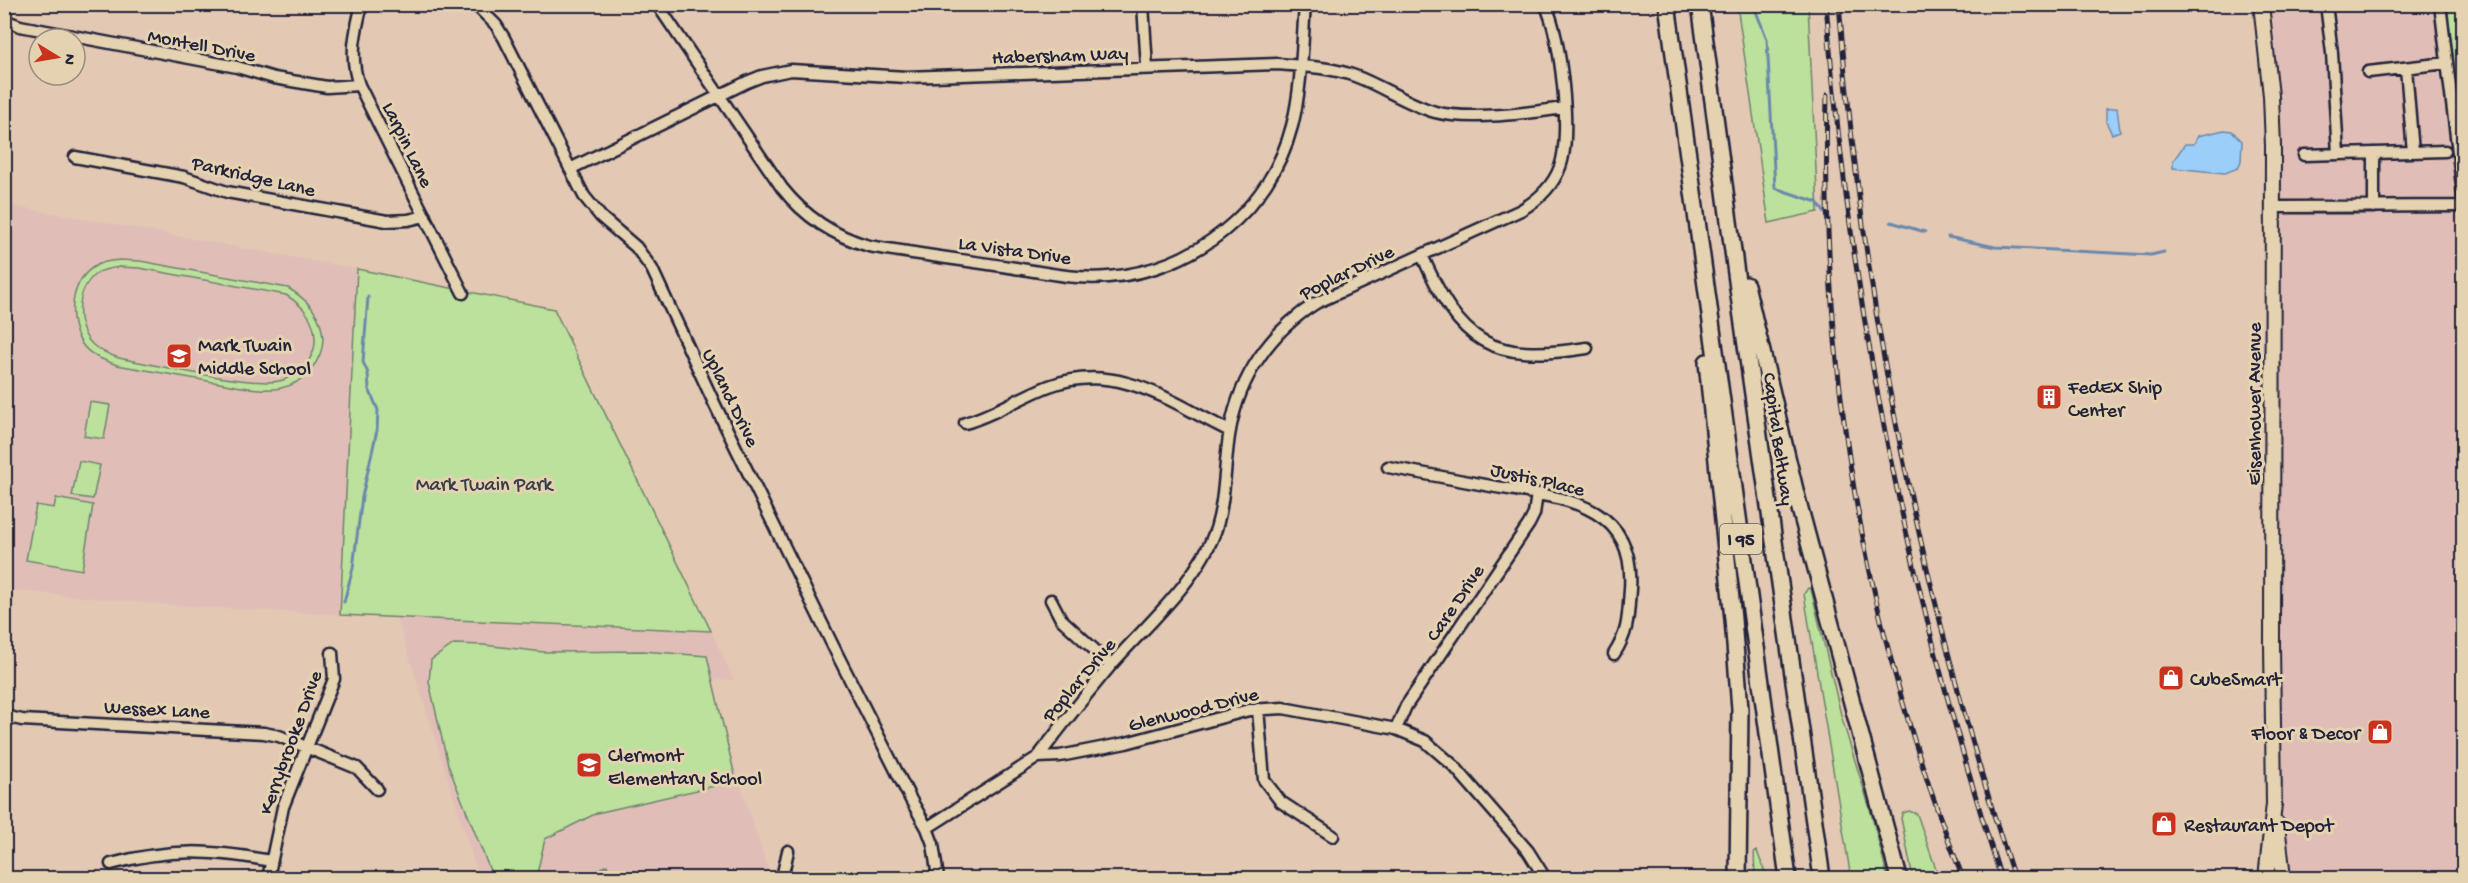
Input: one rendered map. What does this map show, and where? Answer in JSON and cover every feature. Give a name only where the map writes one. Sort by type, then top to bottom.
[{"type":"highway","name":"I 95","points":[[1666,4],[1788,879]]},
{"type":"highway","name":"Capital Beltway","points":[[1700,4],[1757,426],[1822,879]]},
{"type":"highway","points":[[1711,84],[1744,276],[1781,435],[1899,879]]},
{"type":"highway","points":[[1694,201],[1709,392],[1737,673],[1741,752],[1738,879]]},
{"type":"main road","name":"Eisenhower Avenue","points":[[2260,4],[2271,96],[2274,804],[2283,879]]},
{"type":"main road","name":"Eisenhower Avenue","points":[[2266,879],[2274,804]]},
{"type":"street","name":"Larpin Lane","points":[[362,4],[353,45],[354,72],[463,293]]},
{"type":"street","name":"Upland Drive","points":[[475,4],[504,38],[591,206],[636,247],[652,269],[831,641],[910,800],[927,828]]},
{"type":"street","name":"La Vista Drive","points":[[657,4],[789,197],[812,218],[838,235],[882,248],[1069,276],[1107,278],[1144,272],[1182,258],[1216,238],[1246,211],[1269,180],[1286,146],[1296,110],[1305,4]]},
{"type":"street","points":[[1143,4],[1147,68]]},
{"type":"street","name":"Poplar Drive","points":[[1038,757],[1111,665],[1188,579],[1207,550],[1222,504],[1230,431],[1236,405],[1249,374],[1265,347],[1286,325],[1316,303],[1521,210],[1539,198],[1555,177],[1564,156],[1566,136],[1558,45],[1545,4]]},
{"type":"street","points":[[2326,4],[2332,53],[2338,154]]},
{"type":"street","points":[[2273,207],[2463,204],[2440,4]]},
{"type":"street","name":"Montell Drive","points":[[4,20],[20,26],[237,67],[306,84],[334,88],[359,85]]},
{"type":"street","points":[[2368,72],[2447,63]]},
{"type":"street","name":"Habersham Way","points":[[570,169],[719,95],[762,76],[791,70],[906,77],[1277,64],[1327,68],[1353,75],[1423,108],[1448,115],[1473,116],[1564,108]]},
{"type":"street","points":[[2406,68],[2413,152]]},
{"type":"street","points":[[2304,156],[2445,151]]},
{"type":"street","points":[[2374,153],[2374,207]]},
{"type":"street","name":"Parkridge Lane","points":[[75,158],[184,177],[227,192],[387,221],[425,216]]},
{"type":"street","points":[[1422,255],[1447,307],[1462,325],[1483,340],[1505,349],[1528,354],[1548,354],[1587,348]]},
{"type":"street","points":[[965,423],[1051,385],[1103,378],[1147,388],[1230,431]]},
{"type":"street","name":"Justis Place","points":[[1388,467],[1570,500],[1591,509],[1609,523],[1623,544],[1631,573],[1628,620],[1624,639],[1614,654]]},
{"type":"street","name":"Care Drive","points":[[1396,729],[1406,706],[1529,524],[1534,514],[1537,494]]},
{"type":"street","points":[[1051,600],[1061,619],[1111,665]]},
{"type":"street","name":"Kerrybrooke Drive","points":[[268,879],[283,807],[334,679],[335,668],[332,653]]},
{"type":"street","name":"Glenwood Drive","points":[[927,828],[1038,757],[1060,756],[1114,746],[1258,709],[1283,708],[1396,729],[1425,741],[1442,753],[1528,851],[1545,879]]},
{"type":"street","points":[[1258,709],[1264,780],[1281,802],[1333,836]]},
{"type":"street","name":"Wessex Lane","points":[[4,716],[22,720],[249,730],[279,736],[357,768],[377,789]]},
{"type":"street","points":[[927,828],[933,844],[938,879]]},
{"type":"street","points":[[111,864],[144,855],[187,851],[227,853],[271,861]]},
{"type":"street","points":[[784,879],[783,873],[788,851]]},
{"type":"shaded area","points":[[2260,5],[2447,5],[2464,142],[2463,878],[2281,878],[2274,804],[2273,193]]},
{"type":"shaded area","name":"Mark Twain Middle School","points":[[4,204],[357,269],[340,615],[170,605],[5,590]]},
{"type":"shaded area","name":"Clermont Elementary School","points":[[397,618],[711,631],[734,680],[706,679],[771,878],[479,878]]},
{"type":"green space","points":[[1737,5],[1808,5],[1818,212],[1769,223]]},
{"type":"green space","points":[[2447,5],[2463,5],[2463,142]]},
{"type":"green space","points":[[140,261],[288,288],[308,303],[317,315],[323,339],[320,355],[316,363],[297,382],[281,388],[263,389],[117,365],[98,357],[85,348],[77,334],[73,301],[81,280],[88,271],[105,262]],"holes":[[[120,267],[139,268],[286,295],[302,308],[313,325],[315,346],[310,358],[296,374],[283,380],[270,382],[204,375],[119,358],[102,351],[87,337],[80,319],[84,288],[97,273],[102,271]]]},
{"type":"green space","name":"Mark Twain Park","points":[[357,269],[554,309],[711,631],[340,615]]},
{"type":"green space","points":[[90,402],[110,405],[104,439],[84,436]]},
{"type":"green space","points":[[79,461],[100,465],[93,499],[72,496]]},
{"type":"green space","points":[[56,498],[93,505],[82,570],[26,560],[36,505],[54,508]]},
{"type":"green space","points":[[1808,588],[1811,589],[1842,719],[1870,809],[1888,878],[1851,878],[1804,594]]},
{"type":"green space","name":"Clermont Elementary School","points":[[454,644],[544,652],[643,651],[707,656],[736,781],[597,813],[545,839],[536,878],[493,878],[448,765],[429,682],[431,660]]},
{"type":"green space","points":[[1909,811],[1917,814],[1939,878],[1913,878],[1901,818],[1903,813]]},
{"type":"green space","points":[[1757,851],[1767,878],[1755,878],[1754,852]]},
{"type":"green space","points":[[607,865],[611,878],[581,878]]},
{"type":"water","points":[[2117,108],[2120,131],[2112,134],[2106,122],[2106,109]]},
{"type":"water","points":[[2224,130],[2232,131],[2242,141],[2241,161],[2238,168],[2225,173],[2173,168],[2173,161],[2185,144],[2194,144],[2198,136]]},
{"type":"waterway","points":[[1753,4],[1767,39],[1775,188],[1817,202],[1829,219]]},
{"type":"waterway","points":[[1891,222],[1925,232]]},
{"type":"waterway","points":[[1948,237],[1995,247],[2151,255],[2164,252]]},
{"type":"waterway","points":[[344,602],[353,568],[362,497],[377,430],[378,410],[369,389],[368,373],[363,362],[368,297]]},
{"type":"railway","points":[[1826,4],[1836,115],[1850,226],[1867,336],[1888,446],[1939,664],[1968,772],[2001,878]]},
{"type":"railway","points":[[1839,4],[1849,115],[1863,226],[1880,336],[1901,446],[1924,556],[1951,664],[2014,878]]},
{"type":"railway","points":[[1827,95],[1827,197],[1832,297],[1841,396],[1855,494],[1874,590],[1898,687],[1928,782],[1963,878]]},
{"type":"place","name":"Mark Twain Middle School","points":[[179,356]]},
{"type":"place","name":"FedEx Ship Center","points":[[2049,397]]},
{"type":"place","name":"CubeSmart","points":[[2171,678]]},
{"type":"place","name":"Floor & Decor","points":[[2380,732]]},
{"type":"place","name":"Clermont Elementary School","points":[[589,765]]},
{"type":"place","name":"Restaurant Depot","points":[[2164,824]]}]
